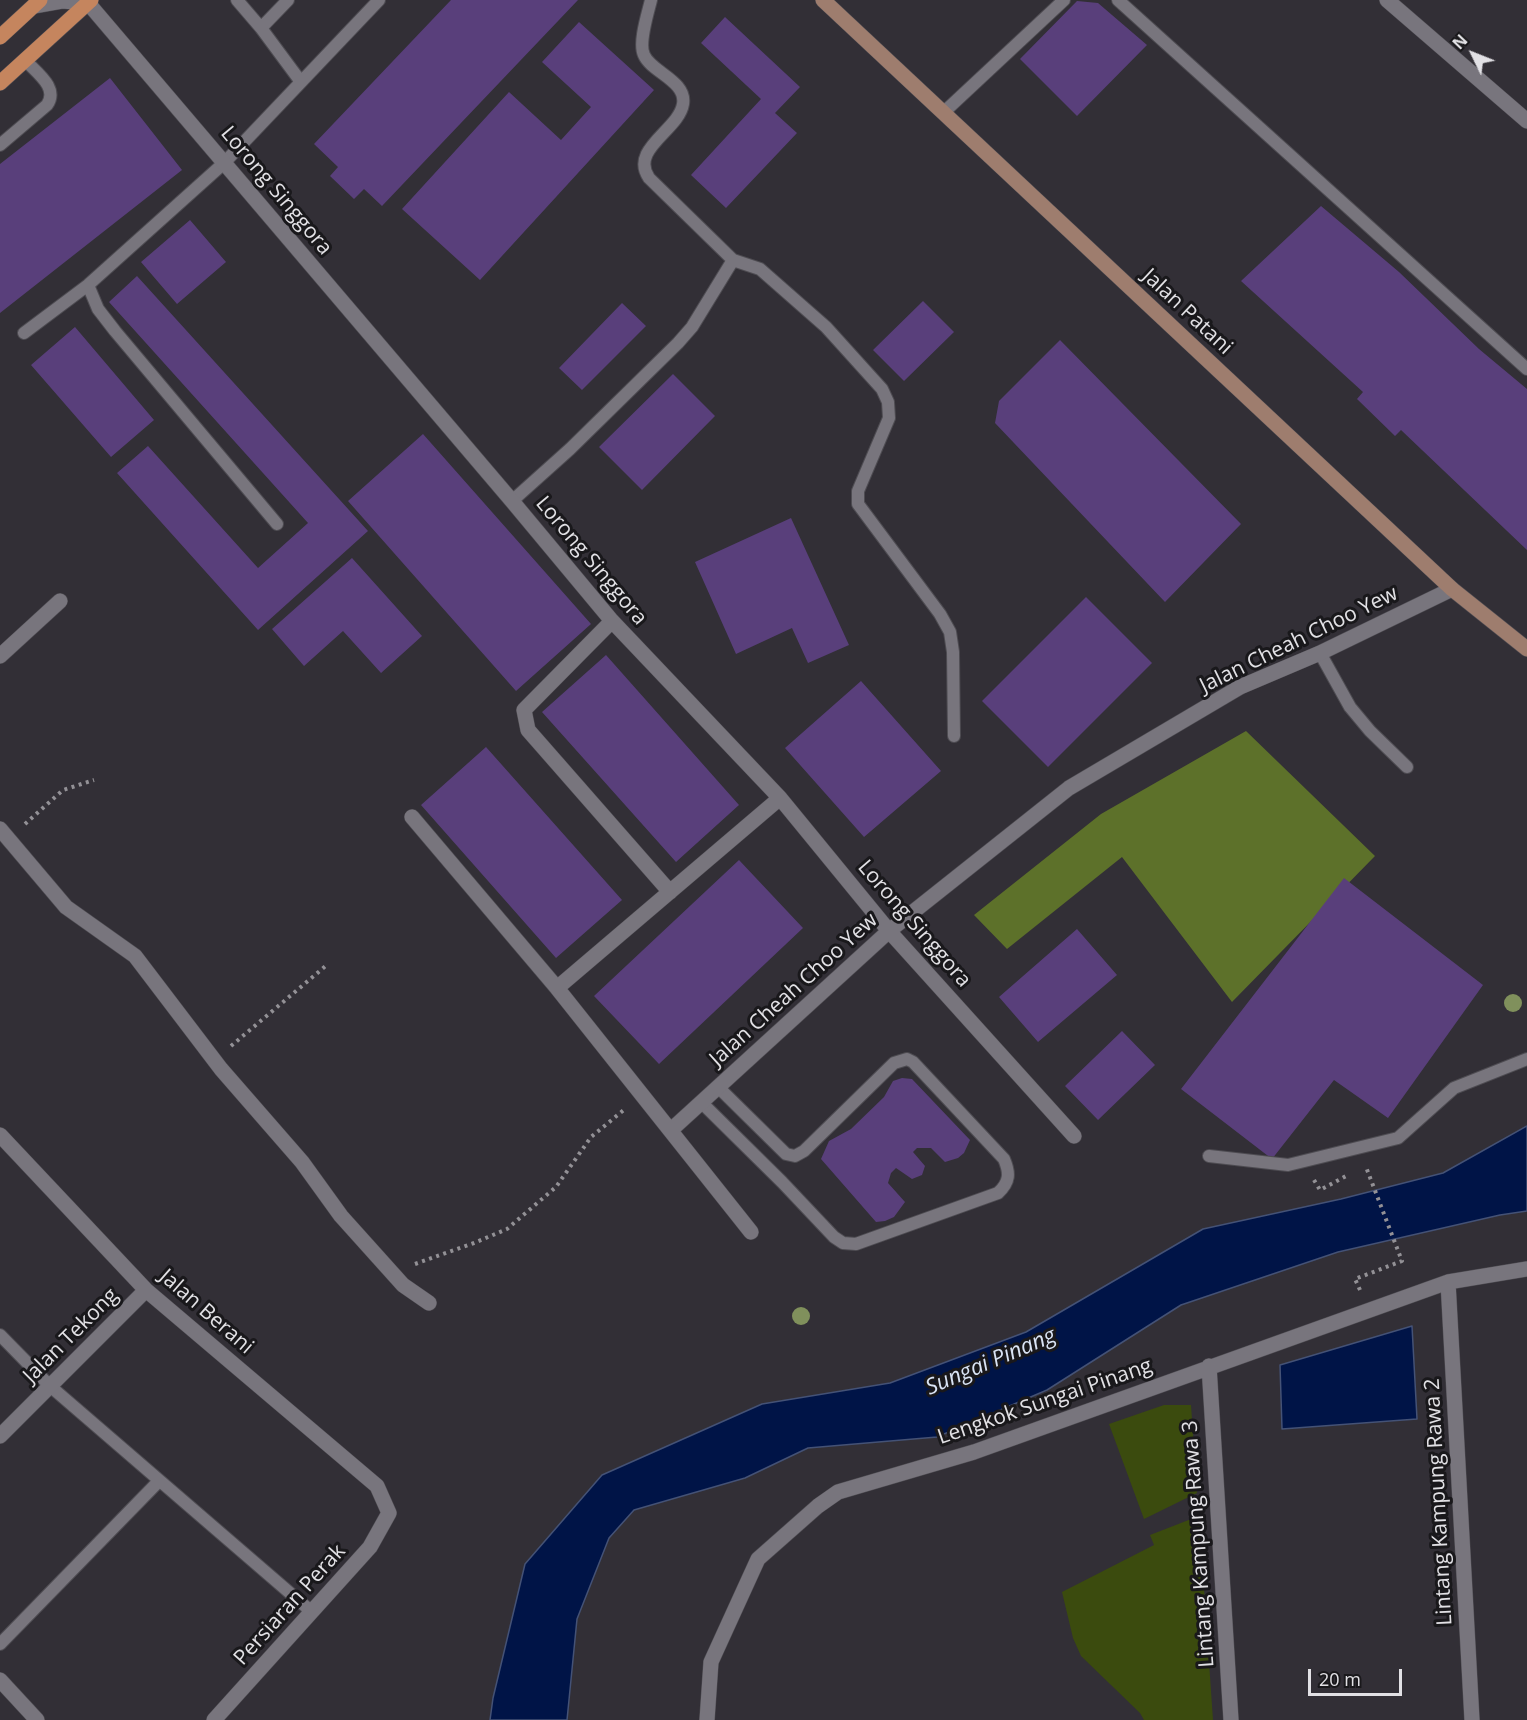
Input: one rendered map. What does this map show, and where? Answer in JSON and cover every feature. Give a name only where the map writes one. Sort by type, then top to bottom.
[{"type":"main road","name":"Jalan Patani","points":[[822,0],[1452,589],[1527,649]]},
{"type":"main road","points":[[0,83],[90,1]]},
{"type":"main road","points":[[0,37],[37,3]]},
{"type":"street","points":[[1387,0],[1527,122]]},
{"type":"street","points":[[37,3],[90,1]]},
{"type":"street","name":"Lorong Singgora","points":[[90,1],[224,163],[612,621],[780,798],[890,931],[1074,1136]]},
{"type":"street","name":"Jalan Cheah Choo Yew","points":[[671,1131],[890,931],[1069,788],[1240,687],[1320,653],[1452,589]]},
{"type":"street","points":[[0,656],[60,601]]},
{"type":"street","points":[[612,621],[524,710],[528,730],[670,892]]},
{"type":"street","points":[[557,988],[780,798]]},
{"type":"street","points":[[412,817],[557,988],[751,1233]]},
{"type":"street","points":[[4,834],[66,907],[135,956],[214,1060],[302,1161],[341,1215],[403,1285],[429,1303]]},
{"type":"street","name":"Jalan Berani","points":[[0,1135],[146,1290],[377,1486],[389,1513]]},
{"type":"street","name":"Lengkok Sungai Pinang","points":[[707,1720],[711,1662],[758,1559],[818,1506],[838,1492],[974,1452],[1448,1282],[1527,1269]]},
{"type":"street","name":"Lintang Kampung Rawa 2","points":[[1448,1282],[1472,1720]]},
{"type":"street","name":"Jalan Tekong","points":[[0,1436],[146,1290]]},
{"type":"street","name":"Lintang Kampung Rawa 3","points":[[1209,1366],[1231,1720]]},
{"type":"street","name":"Persiaran Perak","points":[[214,1720],[370,1547],[389,1513]]},
{"type":"street","points":[[0,1680],[37,1720]]},
{"type":"lane","points":[[237,0],[301,82]]},
{"type":"lane","points":[[261,28],[288,0]]},
{"type":"lane","points":[[24,333],[88,285],[224,163],[379,0]]},
{"type":"lane","points":[[651,0],[642,46],[644,56],[677,87],[683,95],[683,104],[680,112],[647,153],[643,162],[644,171],[733,260],[760,269],[826,327],[882,388],[888,402],[889,418],[858,491],[858,504],[940,614],[950,632],[954,652],[954,736]]},
{"type":"lane","points":[[943,113],[1064,0]]},
{"type":"lane","points":[[1118,0],[1527,369]]},
{"type":"lane","points":[[0,145],[51,99],[48,85],[26,61]]},
{"type":"lane","points":[[512,501],[570,449],[678,344],[692,327],[733,260]]},
{"type":"lane","points":[[88,285],[98,309],[115,331],[277,524]]},
{"type":"lane","points":[[1320,653],[1350,707],[1370,731],[1407,767]]},
{"type":"lane","points":[[702,1103],[834,1237],[843,1243],[856,1244],[998,1193],[1005,1187],[1008,1179],[1009,1171],[1004,1159],[913,1062],[907,1059],[894,1063],[804,1151],[795,1156],[786,1154],[718,1088]]},
{"type":"lane","points":[[1209,1156],[1288,1165],[1398,1138],[1454,1088],[1527,1059]]},
{"type":"lane","points":[[0,1335],[50,1386],[312,1612]]},
{"type":"lane","points":[[0,1644],[159,1481]]},
{"type":"path","points":[[4,834],[63,790],[94,780]]},
{"type":"path","points":[[214,1060],[328,964]]},
{"type":"path","points":[[392,1272],[507,1229],[556,1187],[591,1137],[643,1095]]},
{"type":"path","points":[[1355,1279],[1402,1261],[1365,1165]]},
{"type":"green space","points":[[1246,731],[1375,856],[1232,1002],[1122,857],[1007,949],[974,915],[1101,814]]},
{"type":"green space","points":[[1164,1405],[1191,1405],[1197,1493],[1144,1519],[1109,1424]]},
{"type":"green space","points":[[1199,1516],[1213,1720],[1144,1720],[1140,1713],[1081,1656],[1073,1638],[1062,1592],[1154,1545],[1150,1535]]},
{"type":"water","name":"Sungai Pinang","points":[[1527,1126],[1527,1211],[1500,1215],[1338,1252],[1181,1305],[1047,1390],[937,1437],[808,1448],[745,1478],[634,1510],[609,1538],[577,1619],[567,1720],[490,1720],[493,1698],[525,1564],[602,1475],[762,1404],[890,1383],[1026,1332],[1203,1229],[1341,1199],[1443,1173]]},
{"type":"water","points":[[1412,1326],[1417,1419],[1282,1429],[1280,1365]]},
{"type":"building","points":[[451,0],[578,0],[382,206],[364,189],[354,199],[330,176],[338,167],[314,144]]},
{"type":"building","points":[[1077,1],[1098,3],[1147,45],[1077,116],[1020,59]]},
{"type":"building","points":[[725,17],[800,87],[775,113],[797,133],[726,208],[691,175],[761,99],[701,43]]},
{"type":"building","points":[[579,22],[654,90],[480,280],[402,209],[509,92],[561,140],[591,107],[542,62]]},
{"type":"building","points":[[110,78],[182,170],[0,313],[0,164]]},
{"type":"building","points":[[1321,206],[1399,272],[1479,349],[1527,389],[1527,550],[1401,430],[1395,436],[1357,399],[1363,392],[1241,281]]},
{"type":"building","points":[[190,220],[226,262],[177,304],[141,262]]},
{"type":"building","points":[[137,276],[368,531],[258,630],[117,473],[148,446],[258,568],[308,523],[109,302]]},
{"type":"building","points":[[923,301],[954,332],[904,381],[873,350]]},
{"type":"building","points":[[622,303],[646,326],[582,390],[559,368]]},
{"type":"building","points":[[75,327],[154,420],[111,457],[31,365]]},
{"type":"building","points":[[1060,340],[1241,524],[1165,602],[995,423],[999,401]]},
{"type":"building","points":[[673,374],[715,416],[642,490],[599,447]]},
{"type":"building","points":[[423,434],[591,624],[516,691],[348,501]]},
{"type":"building","points":[[791,518],[849,645],[808,663],[792,628],[736,654],[695,562]]},
{"type":"building","points":[[352,558],[422,636],[381,673],[343,631],[304,666],[272,629]]},
{"type":"building","points":[[1086,597],[1152,663],[1048,767],[982,701]]},
{"type":"building","points":[[606,655],[739,805],[676,862],[542,712]]},
{"type":"building","points":[[861,681],[941,771],[864,837],[785,748]]},
{"type":"building","points":[[486,747],[622,900],[556,958],[421,805]]},
{"type":"building","points":[[739,860],[803,928],[659,1064],[594,996]]},
{"type":"building","points":[[1344,878],[1483,985],[1388,1118],[1334,1080],[1272,1159],[1181,1089]]},
{"type":"building","points":[[1077,929],[1117,975],[1038,1042],[999,997]]},
{"type":"building","points":[[1122,1031],[1155,1065],[1098,1120],[1065,1086]]},
{"type":"building","points":[[902,1078],[912,1079],[970,1140],[964,1153],[958,1158],[945,1162],[931,1148],[917,1148],[913,1152],[925,1166],[922,1175],[912,1179],[896,1168],[891,1173],[888,1183],[905,1202],[894,1217],[876,1222],[821,1159],[829,1141],[851,1129],[884,1097],[893,1081]]}]
